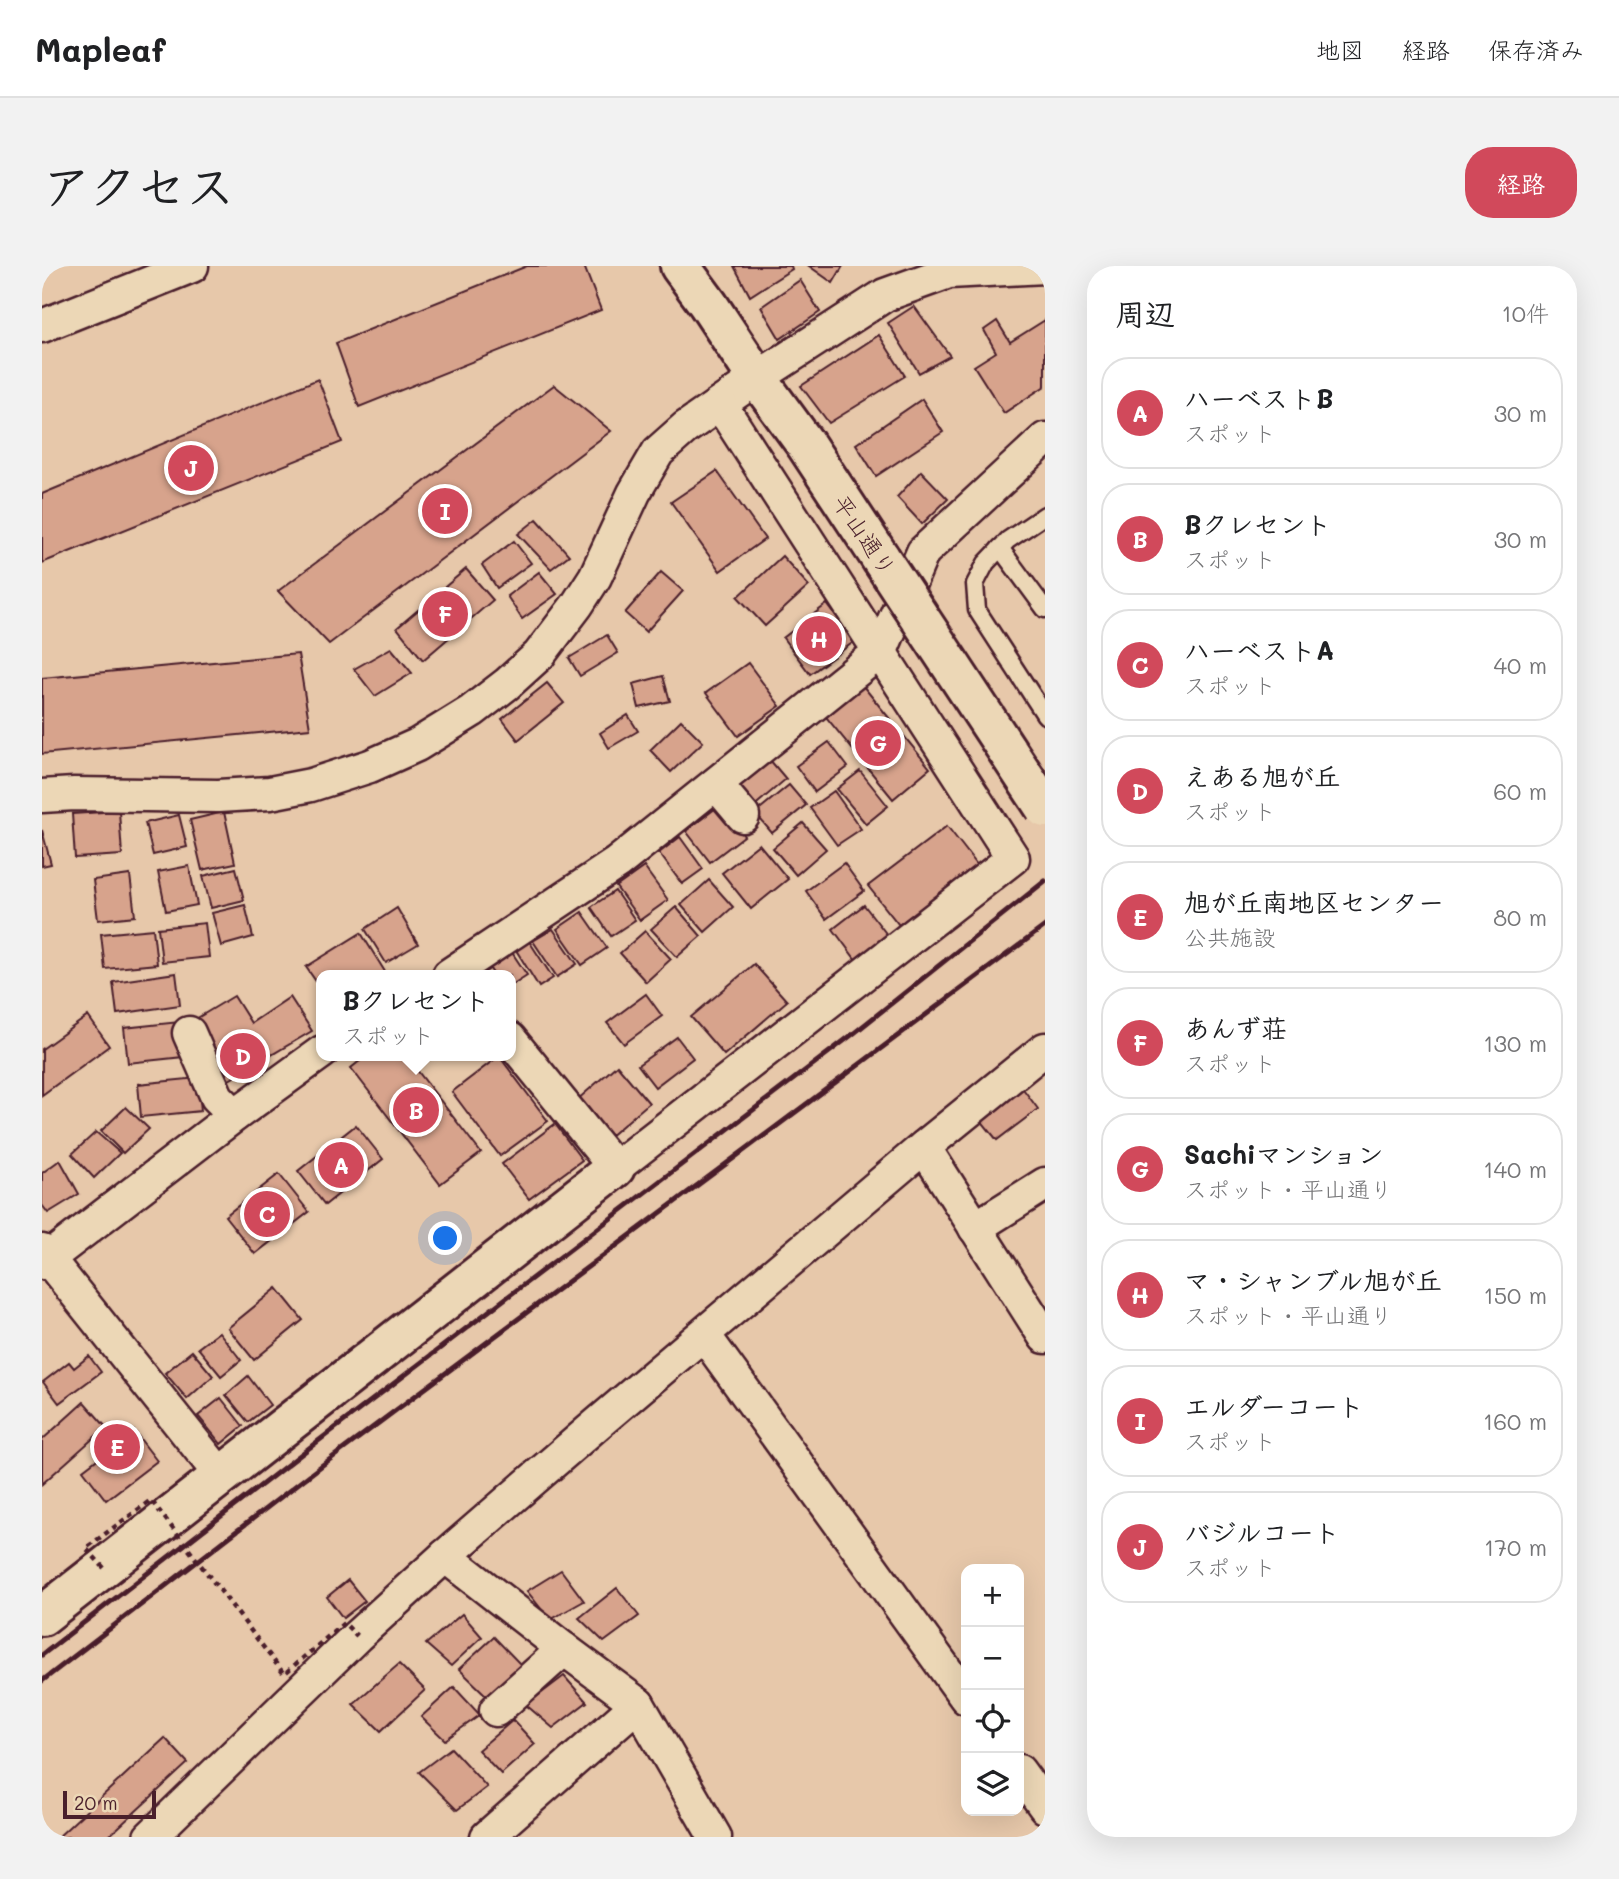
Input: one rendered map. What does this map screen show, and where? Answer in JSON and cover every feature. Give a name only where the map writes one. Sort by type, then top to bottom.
[{"type":"street","points":[[42,326],[192,266]]},
{"type":"street","name":"平山通り","points":[[680,266],[806,445],[1045,808]]},
{"type":"street","points":[[42,796],[218,796],[271,793],[334,778],[370,766],[417,745],[472,711],[508,684],[539,655],[578,605],[595,577],[634,493],[658,452],[685,428],[885,295],[949,272],[1045,267]]},
{"type":"street","points":[[42,1616],[1013,858],[720,404]]},
{"type":"street","points":[[461,970],[618,863],[881,651],[923,552],[1045,439]]},
{"type":"street","points":[[716,784],[743,816]]},
{"type":"street","points":[[189,1033],[216,1097],[235,1115]]},
{"type":"street","points":[[516,1046],[615,1168]]},
{"type":"street","points":[[150,1837],[357,1636],[445,1556],[924,1147],[1045,1048]]},
{"type":"street","points":[[222,1477],[44,1257],[316,1056]]},
{"type":"street","points":[[924,1147],[1045,1337]]},
{"type":"street","points":[[975,1228],[1045,1184]]},
{"type":"street","points":[[704,1335],[961,1691]]},
{"type":"street","points":[[445,1556],[638,1704],[715,1837]]},
{"type":"street","points":[[496,1710],[564,1649]]},
{"type":"street","points":[[486,1837],[638,1704]]},
{"type":"street","points":[[1024,1777],[1045,1807]]},
{"type":"lane","points":[[1045,515],[1008,540],[986,563],[975,584],[977,610],[1045,715]]},
{"type":"lane","points":[[1000,548],[1045,609]]},
{"type":"path","points":[[104,1568],[86,1548],[151,1500],[284,1674],[344,1623],[357,1636]]},
{"type":"building","points":[[527,266],[584,266],[601,310],[359,407],[336,343]]},
{"type":"building","points":[[734,266],[791,266],[792,269],[750,296]]},
{"type":"building","points":[[809,266],[843,266],[833,283]]},
{"type":"building","points":[[800,280],[820,312],[780,339],[761,307]]},
{"type":"building","points":[[914,306],[950,356],[919,373],[888,323]]},
{"type":"building","points":[[1045,320],[1045,386],[1004,413],[974,366],[996,352],[984,330],[997,321],[1010,342]]},
{"type":"building","points":[[879,335],[905,376],[829,423],[801,386]]},
{"type":"building","points":[[318,379],[342,442],[42,563],[42,494]]},
{"type":"building","points":[[554,385],[611,431],[329,644],[278,591]]},
{"type":"building","points":[[922,399],[943,432],[876,476],[856,444]]},
{"type":"building","points":[[717,471],[765,539],[720,571],[671,502]]},
{"type":"building","points":[[921,471],[948,499],[922,524],[897,497]]},
{"type":"building","points":[[537,519],[569,555],[551,569],[518,534]]},
{"type":"building","points":[[514,541],[531,563],[497,588],[482,565]]},
{"type":"building","points":[[782,556],[809,586],[765,626],[738,597]]},
{"type":"building","points":[[466,569],[493,600],[423,660],[397,628]]},
{"type":"building","points":[[539,572],[557,594],[522,619],[507,596]]},
{"type":"building","points":[[661,572],[683,591],[646,632],[625,613]]},
{"type":"building","points":[[827,604],[855,641],[810,674],[783,638]]},
{"type":"building","points":[[607,635],[618,653],[580,676],[569,658]]},
{"type":"building","points":[[391,648],[412,673],[375,696],[354,669]]},
{"type":"building","points":[[298,654],[310,728],[42,754],[42,678]]},
{"type":"building","points":[[748,663],[780,706],[738,736],[706,693]]},
{"type":"building","points":[[663,676],[670,701],[639,708],[633,684]]},
{"type":"building","points":[[547,683],[564,703],[518,740],[502,719]]},
{"type":"building","points":[[863,686],[930,768],[893,799],[826,717]]},
{"type":"building","points":[[628,715],[638,731],[609,748],[600,733]]},
{"type":"building","points":[[681,720],[703,742],[671,772],[650,750]]},
{"type":"building","points":[[829,742],[848,767],[815,792],[796,766]]},
{"type":"building","points":[[770,760],[786,779],[752,808],[735,790]]},
{"type":"building","points":[[860,771],[888,806],[866,824],[837,789]]},
{"type":"building","points":[[789,785],[806,805],[772,833],[755,813]]},
{"type":"building","points":[[834,791],[861,829],[837,845],[810,808]]},
{"type":"building","points":[[720,805],[744,836],[710,862],[686,831]]},
{"type":"building","points":[[119,811],[122,855],[75,858],[72,814]]},
{"type":"building","points":[[224,812],[235,863],[202,870],[190,820]]},
{"type":"building","points":[[179,815],[187,847],[153,855],[145,823]]},
{"type":"building","points":[[803,823],[826,849],[796,875],[773,848]]},
{"type":"building","points":[[947,826],[978,866],[899,925],[868,886]]},
{"type":"building","points":[[42,830],[51,864],[42,866]]},
{"type":"building","points":[[680,837],[703,869],[682,884],[659,853]]},
{"type":"building","points":[[759,844],[788,879],[751,909],[722,873]]},
{"type":"building","points":[[844,863],[864,891],[826,919],[806,891]]},
{"type":"building","points":[[189,866],[197,905],[166,911],[158,872]]},
{"type":"building","points":[[644,867],[668,900],[640,920],[616,887]]},
{"type":"building","points":[[236,868],[244,900],[211,908],[203,876]]},
{"type":"building","points":[[130,875],[135,916],[98,920],[93,880]]},
{"type":"building","points":[[709,880],[733,907],[705,932],[681,905]]},
{"type":"building","points":[[615,891],[635,920],[611,936],[591,907]]},
{"type":"building","points":[[245,905],[253,937],[221,946],[212,913]]},
{"type":"building","points":[[864,905],[888,936],[856,960],[833,929]]},
{"type":"building","points":[[676,907],[701,936],[677,957],[651,929]]},
{"type":"building","points":[[397,908],[418,944],[386,963],[365,929]]},
{"type":"building","points":[[582,912],[607,948],[582,965],[557,929]]},
{"type":"building","points":[[205,923],[209,957],[162,962],[158,928]]},
{"type":"building","points":[[153,929],[157,964],[105,969],[101,934]]},
{"type":"building","points":[[553,929],[577,964],[557,977],[533,941]]},
{"type":"building","points":[[645,931],[671,959],[646,982],[620,953]]},
{"type":"building","points":[[361,933],[384,970],[316,970],[316,981],[306,967]]},
{"type":"building","points":[[529,941],[553,978],[539,987],[516,950]]},
{"type":"building","points":[[511,951],[527,975],[516,982],[516,970],[491,970],[488,966]]},
{"type":"building","points":[[754,964],[787,1001],[724,1055],[691,1017]]},
{"type":"building","points":[[176,973],[180,1005],[117,1014],[113,982]]},
{"type":"building","points":[[646,994],[662,1016],[624,1044],[607,1023]]},
{"type":"building","points":[[234,996],[251,1023],[290,997],[312,1031],[229,1080],[194,1020]]},
{"type":"building","points":[[88,1016],[109,1046],[42,1095],[42,1049]]},
{"type":"building","points":[[179,1022],[183,1057],[128,1063],[124,1028]]},
{"type":"building","points":[[677,1037],[693,1058],[655,1087],[638,1065]]},
{"type":"building","points":[[360,1061],[410,1061],[481,1153],[440,1184],[351,1068]]},
{"type":"building","points":[[492,1061],[503,1061],[548,1121],[500,1156],[452,1092]]},
{"type":"building","points":[[617,1065],[649,1103],[609,1137],[577,1100]]},
{"type":"building","points":[[198,1078],[201,1111],[141,1117],[138,1084]]},
{"type":"building","points":[[1021,1086],[1038,1109],[997,1140],[979,1118]]},
{"type":"building","points":[[126,1107],[149,1129],[123,1153],[101,1131]]},
{"type":"building","points":[[555,1124],[582,1160],[529,1199],[502,1164]]},
{"type":"building","points":[[356,1125],[383,1159],[325,1205],[298,1171]]},
{"type":"building","points":[[96,1132],[120,1153],[94,1178],[72,1154]]},
{"type":"building","points":[[60,1160],[79,1194],[48,1213],[42,1205],[42,1173]]},
{"type":"building","points":[[279,1174],[309,1212],[255,1254],[225,1216]]},
{"type":"building","points":[[277,1288],[303,1320],[254,1360],[228,1328]]},
{"type":"building","points":[[219,1332],[241,1360],[221,1376],[198,1348]]},
{"type":"building","points":[[192,1351],[213,1376],[187,1399],[165,1373]]},
{"type":"building","points":[[89,1356],[101,1372],[59,1403],[43,1382],[69,1362],[74,1368]]},
{"type":"building","points":[[248,1376],[270,1405],[248,1422],[226,1395]]},
{"type":"building","points":[[221,1398],[243,1426],[221,1444],[198,1416]]},
{"type":"building","points":[[84,1402],[106,1427],[42,1484],[42,1440]]},
{"type":"building","points":[[134,1431],[157,1461],[106,1500],[83,1470]]},
{"type":"building","points":[[561,1570],[584,1601],[550,1620],[527,1591]]},
{"type":"building","points":[[348,1580],[365,1601],[343,1618],[327,1597]]},
{"type":"building","points":[[617,1588],[639,1616],[604,1642],[579,1618]]},
{"type":"building","points":[[462,1614],[482,1637],[451,1666],[426,1644]]},
{"type":"building","points":[[494,1637],[522,1666],[489,1698],[459,1669]]},
{"type":"building","points":[[399,1664],[425,1690],[381,1731],[353,1704]]},
{"type":"building","points":[[564,1676],[587,1702],[553,1728],[526,1705]]},
{"type":"building","points":[[454,1687],[480,1715],[445,1740],[421,1717]]},
{"type":"building","points":[[513,1720],[535,1744],[501,1774],[478,1750]]},
{"type":"building","points":[[165,1738],[188,1763],[108,1837],[58,1837]]},
{"type":"building","points":[[451,1748],[487,1787],[457,1810],[419,1772]]},
{"type":"railway","points":[[42,1655],[853,1034],[1045,881]]},
{"type":"railway","points":[[42,1681],[325,1463],[1045,926]]},
{"type":"place","name":"バジルコート","points":[[191,468]]},
{"type":"place","name":"エルダーコート","points":[[445,511]]},
{"type":"place","name":"あんず荘","points":[[445,614]]},
{"type":"place","name":"マ・シャンブル旭が丘","points":[[819,639]]},
{"type":"place","name":"Sachiマンション","points":[[878,743]]},
{"type":"place","name":"えある旭が丘","points":[[243,1056]]},
{"type":"place","name":"Bクレセント","points":[[416,1110]]},
{"type":"place","name":"ハーベストB","points":[[341,1165]]},
{"type":"place","name":"ハーベストA","points":[[267,1214]]},
{"type":"place","name":"旭が丘南地区センター","points":[[117,1447]]}]
